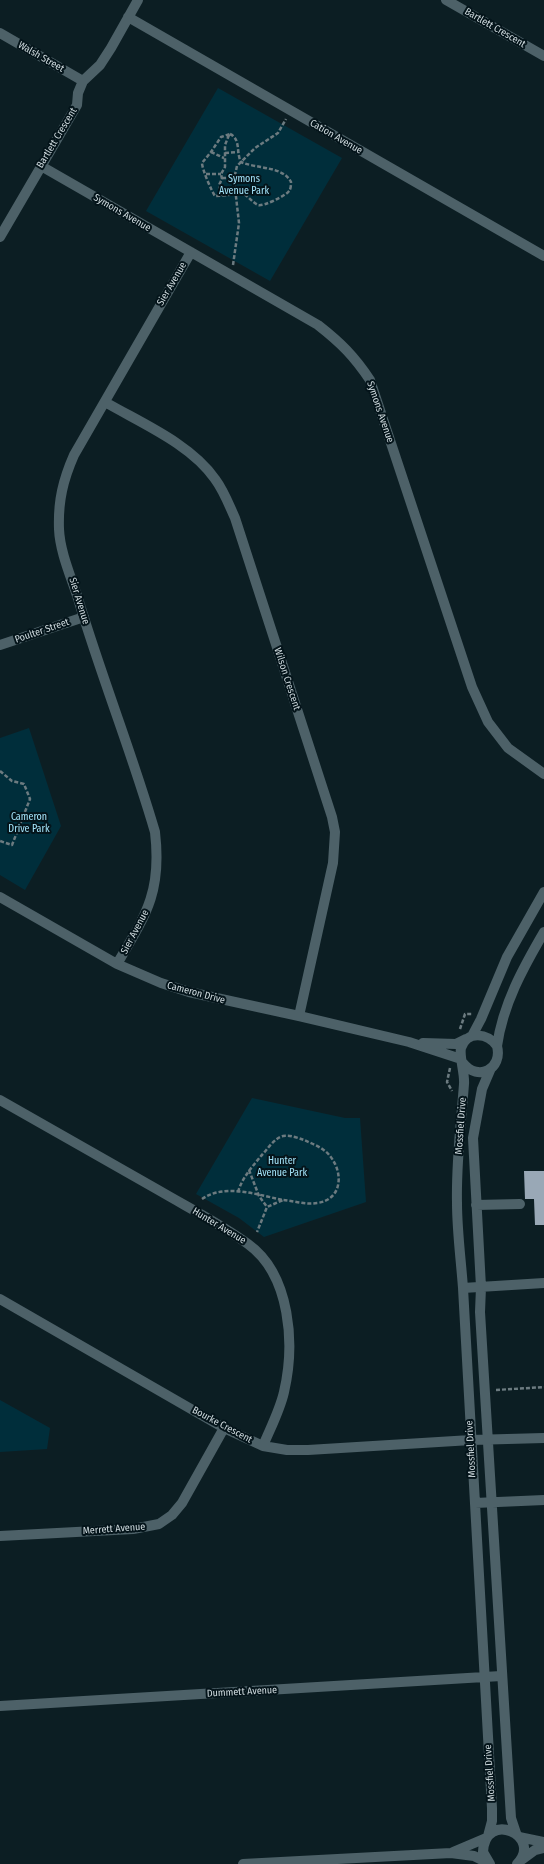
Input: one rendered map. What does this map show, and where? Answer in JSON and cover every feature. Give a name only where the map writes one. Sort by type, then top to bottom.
[{"type":"street","points":[[83,81],[100,65],[138,0]]},
{"type":"street","name":"Bartlett Crescent","points":[[446,0],[544,56]]},
{"type":"street","name":"Cation Avenue","points":[[128,17],[544,256]]},
{"type":"street","name":"Walsh Street","points":[[0,33],[83,81]]},
{"type":"street","name":"Bartlett Crescent","points":[[0,236],[40,166],[77,106],[78,93],[83,81]]},
{"type":"street","name":"Symons Avenue","points":[[40,166],[318,325],[338,341],[355,358],[370,380],[472,687],[488,722],[508,748],[544,774]]},
{"type":"street","name":"Sier Avenue","points":[[117,964],[141,923],[152,896],[157,873],[158,855],[155,832],[149,809],[63,550],[59,530],[60,509],[64,480],[74,455],[191,252]]},
{"type":"street","name":"Wilson Crescent","points":[[105,402],[183,448],[200,462],[215,479],[226,497],[237,525],[332,817],[335,832],[333,863],[299,1016]]},
{"type":"street","name":"Poulter Street","points":[[0,645],[84,617]]},
{"type":"street","points":[[544,892],[507,957],[481,1019],[461,1048],[459,1061],[467,1068],[479,1073],[491,1068],[498,1058],[497,1046],[500,1025],[507,1004],[525,965],[544,932]]},
{"type":"street","name":"Cameron Drive","points":[[0,897],[117,964],[161,983],[189,992],[410,1042],[459,1061]]},
{"type":"street","points":[[470,1037],[486,1036],[497,1046]]},
{"type":"street","name":"Cameron Drive","points":[[410,1042],[456,1044],[470,1037]]},
{"type":"street","name":"Mossfiel Drive","points":[[459,1061],[464,1080],[460,1122],[457,1203],[492,1808],[492,1821],[484,1852],[490,1864]]},
{"type":"street","name":"Mossfiel Drive","points":[[491,1068],[482,1089],[473,1138],[481,1287],[480,1312],[493,1503],[501,1676],[511,1818],[524,1849],[518,1863]]},
{"type":"street","name":"Hunter Avenue","points":[[0,1100],[188,1207],[249,1244],[264,1261],[274,1276],[284,1306],[288,1326],[289,1362],[284,1393],[264,1446]]},
{"type":"street","points":[[476,1205],[520,1204]]},
{"type":"street","points":[[463,1288],[544,1283]]},
{"type":"street","name":"Bourke Crescent","points":[[0,1299],[224,1428],[264,1446],[287,1450],[308,1450],[489,1439],[544,1438]]},
{"type":"street","name":"Merrett Avenue","points":[[0,1536],[133,1529],[159,1524],[172,1515],[182,1503],[224,1428]]},
{"type":"street","points":[[475,1503],[544,1500]]},
{"type":"street","name":"Dummett Avenue","points":[[0,1706],[501,1676]]},
{"type":"street","points":[[451,1852],[487,1837],[498,1830],[505,1829],[518,1835],[544,1842]]},
{"type":"street","points":[[518,1863],[535,1850],[544,1848]]},
{"type":"street","points":[[243,1864],[318,1862],[451,1852],[474,1856],[490,1864]]},
{"type":"path","points":[[231,275],[239,223],[234,178],[237,166],[254,148],[278,133],[291,111]]},
{"type":"path","points":[[222,196],[219,186],[222,178],[221,174],[225,167],[225,145],[229,135]]},
{"type":"path","points":[[229,135],[234,136],[237,140],[238,152],[238,157],[241,162],[282,172],[288,176],[292,182],[289,191],[283,197],[262,206],[258,205],[243,193],[235,192],[229,195],[215,196],[206,174],[202,169],[202,163],[212,152],[221,137],[229,135]]},
{"type":"path","points":[[212,152],[224,158]]},
{"type":"path","points":[[225,153],[238,152]]},
{"type":"path","points":[[206,174],[221,174]]},
{"type":"path","points":[[222,178],[234,178]]},
{"type":"path","points":[[0,771],[12,781],[24,784],[30,799],[12,845],[0,841]]},
{"type":"path","points":[[459,1032],[465,1014]]},
{"type":"path","points":[[447,1082],[459,1061]]},
{"type":"path","points":[[202,1199],[220,1192],[238,1192],[283,1200],[316,1203],[325,1201],[334,1195],[338,1186],[339,1176],[330,1156],[322,1149],[309,1142],[292,1136],[283,1136],[272,1144],[249,1170],[238,1192]]},
{"type":"path","points":[[249,1170],[259,1196],[267,1207]]},
{"type":"path","points":[[257,1232],[267,1207],[283,1200]]},
{"type":"path","points":[[486,1391],[544,1387]]},
{"type":"green space","name":"Symons Avenue Park","points":[[218,88],[342,158],[270,281],[146,211]]},
{"type":"green space","name":"Cameron Drive Park","points":[[29,728],[61,826],[25,890],[0,875],[0,738]]},
{"type":"green space","name":"Hunter Avenue Park","points":[[252,1098],[345,1118],[360,1118],[366,1202],[264,1237],[239,1218],[196,1194]]},
{"type":"green space","points":[[0,1400],[50,1428],[47,1449],[0,1452]]},
{"type":"building","points":[[524,1171],[544,1171],[544,1225],[535,1225],[534,1199],[525,1199]]}]
